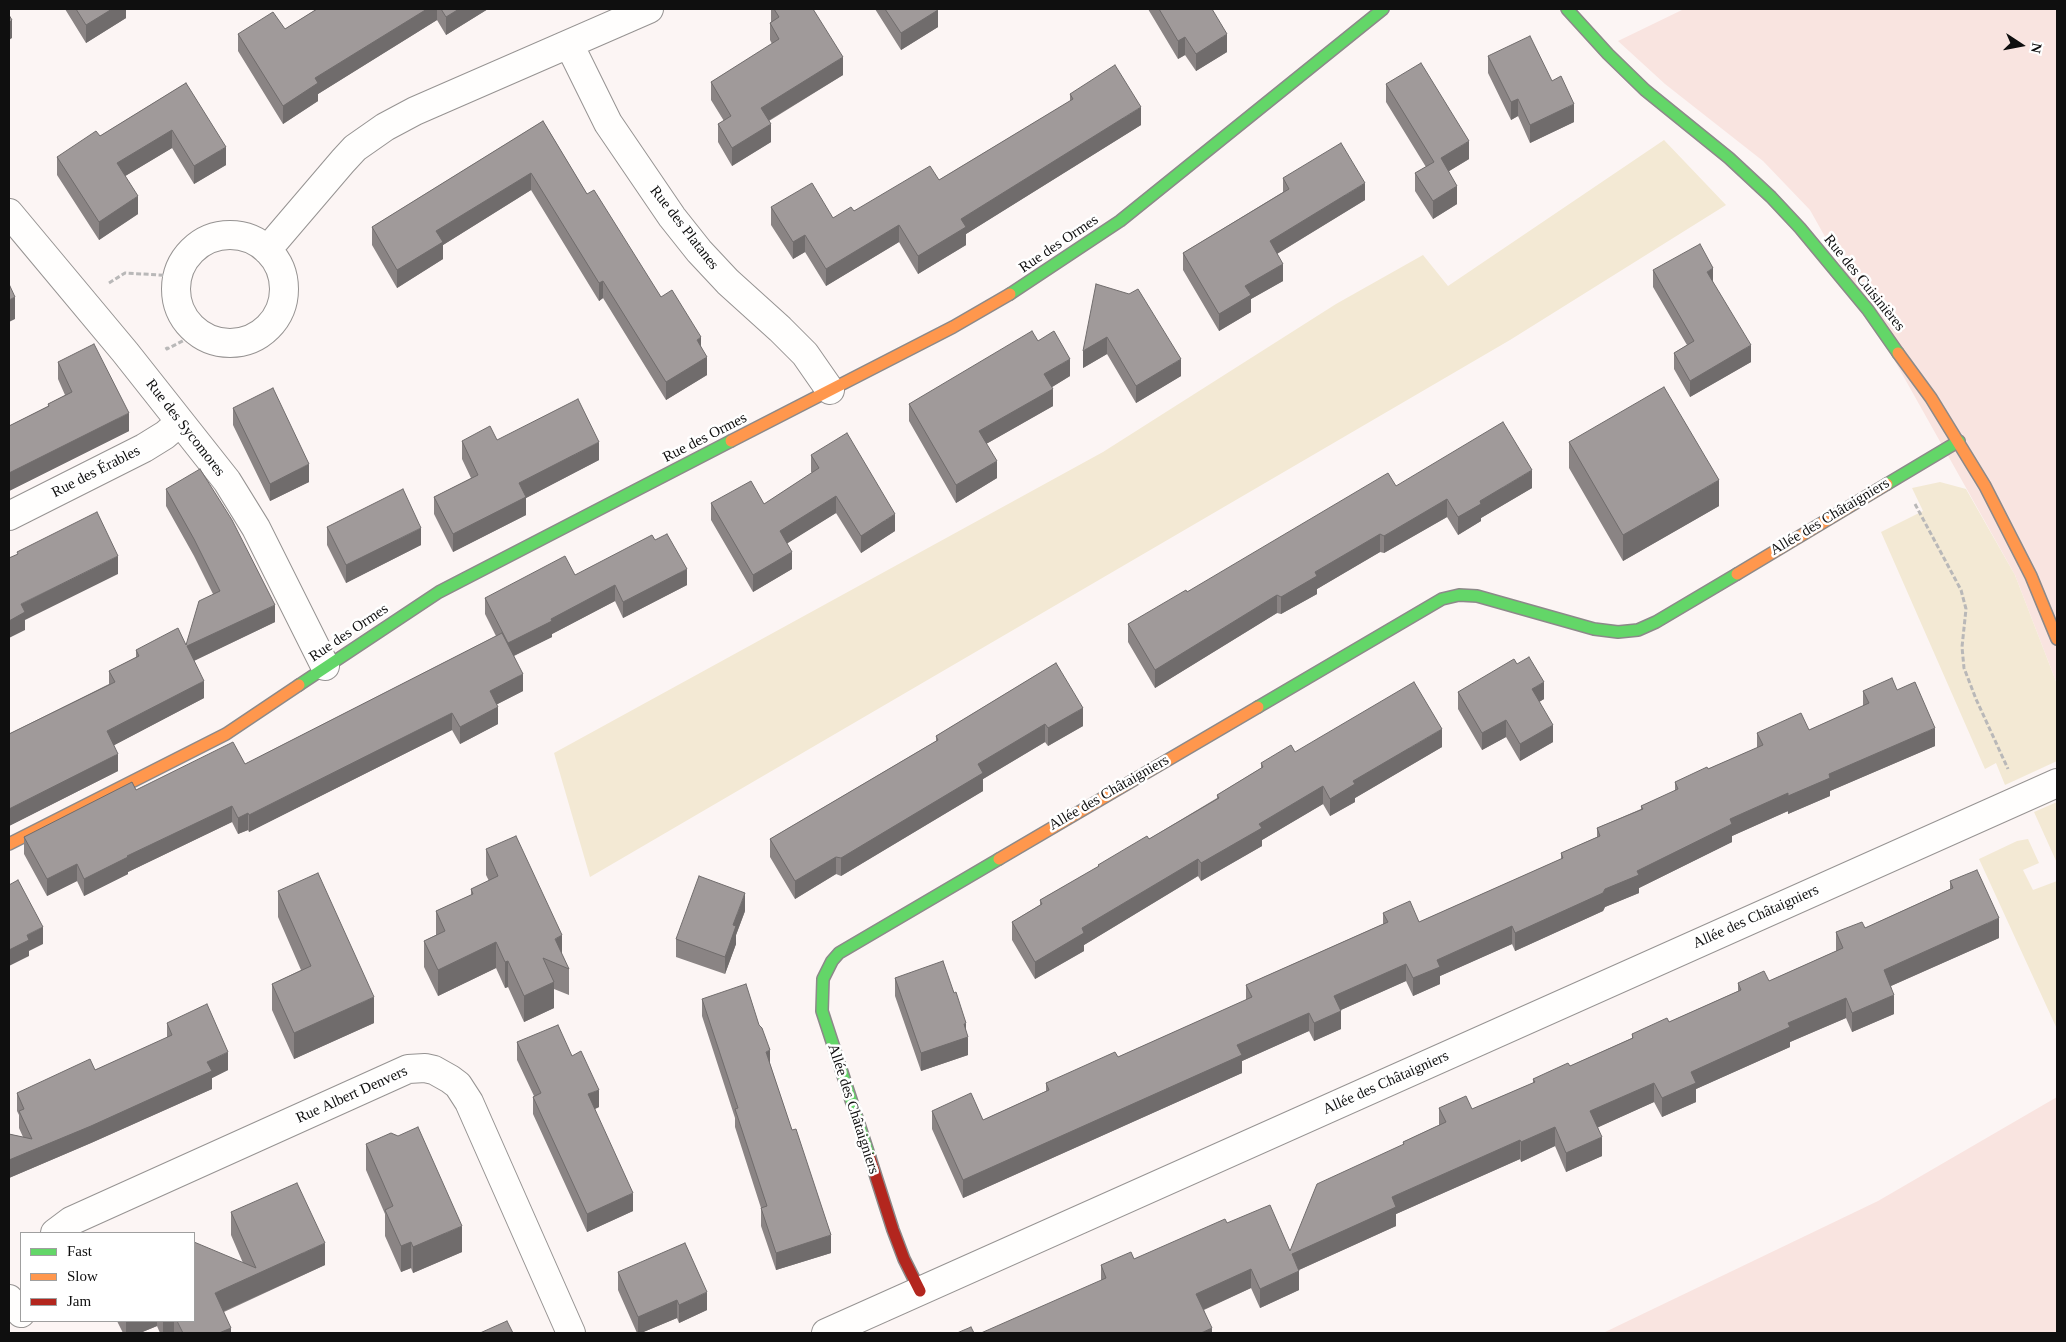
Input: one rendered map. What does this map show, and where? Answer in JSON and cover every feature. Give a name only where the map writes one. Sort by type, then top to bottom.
[{"type":"street","points":[[267,250],[329,175],[368,138],[415,111],[649,9]]},
{"type":"street","name":"Rue des Ormes","points":[[9,844],[226,734],[431,596],[976,315],[1048,271],[1098,237],[1165,186],[1383,9]]},
{"type":"street","name":"Rue des Cuisinières","points":[[1567,9],[1602,48],[1645,90],[1743,170],[1790,217],[1868,310],[1921,382],[1959,441],[2010,531],[2057,639]]},
{"type":"street","name":"Rue des Platanes","points":[[569,44],[608,124],[672,217],[699,251],[728,282],[780,329],[804,354],[830,390]]},
{"type":"street","name":"Rue des Sycomores","points":[[9,213],[217,467],[252,520],[325,666]]},
{"type":"street","points":[[233,235],[260,244],[267,250],[281,270],[284,286],[283,302],[277,318],[272,324],[252,339],[237,343],[220,343],[198,333],[186,322],[179,308],[176,292],[178,276],[185,259],[191,252],[215,237],[233,235]]},
{"type":"street","name":"Rue des Érables","points":[[9,516],[144,448],[165,435],[180,422]]},
{"type":"street","name":"Allée des Châtaigniers","points":[[1959,441],[1656,622],[1638,630],[1618,632],[1594,629],[1477,596],[1459,595],[1442,599],[839,953],[832,961],[823,979],[822,1011],[893,1230],[920,1291],[2057,783]]},
{"type":"street","name":"Rue Albert Denvers","points":[[56,1232],[71,1221],[408,1069],[425,1068],[434,1070],[458,1085],[469,1102],[570,1333]]},
{"type":"street","points":[[826,1333],[920,1291]]},
{"type":"path","points":[[116,290],[109,283],[125,272],[178,276]]},
{"type":"path","points":[[161,341],[167,349],[198,333]]},
{"type":"path","points":[[1900,475],[1961,590],[1966,609],[1962,647],[1964,668],[1976,699],[2022,798]]},
{"type":"shaded area","points":[[1684,9],[2057,9],[2057,684],[2015,575],[1810,210],[1763,161],[1665,84],[1618,41]]},
{"type":"shaded area","points":[[1664,140],[1726,205],[1510,340],[590,877],[554,753],[1103,452],[1336,304],[1423,255],[1448,286]]},
{"type":"shaded area","points":[[1940,482],[1966,489],[2015,575],[2057,684],[2057,761],[2005,785],[1996,763],[1985,769],[1881,532],[1923,511],[1912,488]]},
{"type":"shaded area","points":[[2057,802],[2057,863],[2034,812]]},
{"type":"shaded area","points":[[2028,839],[2039,863],[2023,870],[2033,890],[2057,881],[2057,1029],[1979,859],[2017,841]]},
{"type":"shaded area","points":[[2057,1097],[2057,1333],[1603,1333],[1878,1201]]},
{"type":"building","points":[[76,9],[112,9],[86,25]]},
{"type":"building","points":[[317,9],[427,9],[315,78],[318,83],[283,106],[238,34],[273,12],[285,29]]},
{"type":"building","points":[[441,9],[459,9],[446,17]]},
{"type":"building","points":[[774,9],[813,9],[843,57],[761,108],[771,124],[732,148],[718,124],[731,116],[711,82],[779,39],[770,23],[779,17]]},
{"type":"building","points":[[885,9],[937,9],[938,10],[901,33]]},
{"type":"building","points":[[1159,9],[1212,9],[1227,34],[1196,54],[1185,37],[1178,41]]},
{"type":"building","points":[[1530,36],[1552,81],[1561,76],[1574,104],[1530,125],[1518,99],[1511,102],[1488,56]]},
{"type":"building","points":[[1421,63],[1469,141],[1441,158],[1457,186],[1433,201],[1415,173],[1434,162],[1386,84]]},
{"type":"building","points":[[1115,65],[1141,107],[961,219],[966,227],[918,256],[899,225],[826,269],[805,235],[793,242],[771,207],[812,183],[833,218],[851,207],[854,211],[930,166],[939,180],[1073,99],[1070,94]]},
{"type":"building","points":[[186,83],[226,147],[194,166],[172,130],[117,163],[138,196],[99,222],[57,157],[96,131],[100,136]]},
{"type":"building","points":[[543,121],[587,194],[594,190],[661,297],[672,290],[701,337],[697,340],[707,357],[666,382],[603,281],[599,283],[531,173],[436,231],[443,242],[397,270],[372,227]]},
{"type":"building","points":[[1341,143],[1365,183],[1270,241],[1283,264],[1245,286],[1251,295],[1219,314],[1183,253],[1289,189],[1283,178]]},
{"type":"building","points":[[1700,244],[1713,268],[1707,272],[1751,345],[1690,381],[1674,353],[1694,341],[1653,270]]},
{"type":"building","points":[[9,284],[15,297],[9,300]]},
{"type":"building","points":[[1096,284],[1129,294],[1138,289],[1181,359],[1136,386],[1107,337],[1083,351]]},
{"type":"building","points":[[1032,331],[1038,341],[1054,331],[1070,359],[1044,374],[1053,389],[979,431],[997,461],[956,485],[909,404]]},
{"type":"building","points":[[94,344],[129,413],[9,473],[9,426],[72,392],[58,362]]},
{"type":"building","points":[[1664,387],[1719,480],[1623,535],[1569,442]]},
{"type":"building","points":[[273,388],[309,464],[270,484],[233,408]]},
{"type":"building","points":[[578,399],[599,442],[519,483],[526,497],[453,534],[434,497],[478,475],[462,441],[490,426],[497,440]]},
{"type":"building","points":[[1503,422],[1532,470],[1480,501],[1481,504],[1458,517],[1447,499],[1384,536],[1380,534],[1315,572],[1317,576],[1281,597],[1277,595],[1155,670],[1128,624],[1186,590],[1187,592],[1388,473],[1396,486]]},
{"type":"building","points":[[847,433],[895,514],[861,536],[836,496],[780,531],[792,552],[753,575],[711,503],[751,481],[764,504],[819,468],[811,455]]},
{"type":"building","points":[[200,469],[232,520],[275,605],[187,646],[204,681],[107,731],[118,754],[9,809],[9,734],[115,682],[109,671],[139,656],[136,650],[178,628],[186,645],[199,601],[220,591],[166,489]]},
{"type":"building","points":[[403,489],[421,528],[346,565],[327,527]]},
{"type":"building","points":[[97,512],[118,556],[21,604],[25,612],[9,621],[9,558],[18,554],[17,552]]},
{"type":"building","points":[[667,534],[687,569],[623,602],[615,585],[551,619],[552,621],[508,643],[485,598],[565,556],[575,575],[652,535],[655,540]]},
{"type":"building","points":[[502,633],[523,674],[490,691],[498,707],[460,727],[452,713],[249,815],[248,813],[238,818],[232,806],[127,856],[84,879],[77,864],[47,879],[24,837],[132,782],[136,790],[233,742],[245,764]]},
{"type":"building","points":[[1529,657],[1544,682],[1532,689],[1553,725],[1520,744],[1506,720],[1482,733],[1458,692],[1514,659],[1517,664]]},
{"type":"building","points":[[1056,663],[1083,708],[1048,728],[1045,724],[978,764],[983,773],[841,858],[836,857],[795,881],[770,839],[938,740],[936,736]]},
{"type":"building","points":[[1892,678],[1897,690],[1915,682],[1935,728],[1829,774],[1830,778],[1788,796],[1788,793],[1730,819],[1732,824],[1637,871],[1639,875],[1605,889],[1603,893],[1515,933],[1512,926],[1437,960],[1440,967],[1413,978],[1406,964],[1334,996],[1341,1011],[1314,1023],[1309,1013],[1237,1045],[1242,1055],[963,1180],[932,1111],[971,1093],[983,1120],[1049,1090],[1046,1083],[1115,1052],[1118,1057],[1252,997],[1246,985],[1388,922],[1383,913],[1410,901],[1419,922],[1563,858],[1561,853],[1600,836],[1597,828],[1643,809],[1641,806],[1678,789],[1675,782],[1763,745],[1757,733],[1801,713],[1809,730],[1869,703],[1863,691]]},
{"type":"building","points":[[1414,682],[1442,729],[1353,781],[1355,784],[1330,799],[1323,786],[1259,824],[1262,828],[1201,863],[1198,859],[1082,928],[1084,933],[1035,962],[1012,922],[1042,904],[1040,900],[1147,836],[1149,839],[1219,798],[1217,795],[1263,767],[1261,763],[1291,745],[1295,752]]},
{"type":"building","points":[[516,836],[562,935],[555,939],[569,969],[543,958],[554,982],[524,996],[508,961],[505,962],[496,942],[438,970],[424,941],[445,931],[436,911],[473,894],[471,889],[498,876],[486,849]]},
{"type":"building","points":[[1977,870],[1999,918],[1884,970],[1894,995],[1852,1013],[1846,998],[1788,1023],[1790,1027],[1691,1072],[1696,1083],[1662,1098],[1654,1083],[1590,1111],[1602,1137],[1566,1153],[1555,1127],[1521,1142],[1520,1140],[1392,1197],[1396,1207],[1292,1254],[1299,1271],[1260,1289],[1251,1269],[1196,1294],[1212,1328],[1201,1333],[981,1333],[1106,1278],[1101,1265],[1131,1252],[1134,1259],[1225,1219],[1227,1223],[1270,1205],[1290,1251],[1317,1184],[1404,1144],[1403,1142],[1446,1122],[1439,1108],[1466,1096],[1472,1109],[1535,1082],[1533,1079],[1568,1063],[1570,1066],[1633,1038],[1632,1034],[1667,1018],[1669,1022],[1741,990],[1738,983],[1764,971],[1769,981],[1843,948],[1836,932],[1862,922],[1865,928],[1953,888],[1950,881]]},
{"type":"building","points":[[318,873],[374,997],[294,1033],[272,984],[311,966],[278,891]]},
{"type":"building","points":[[699,876],[745,893],[733,925],[736,926],[725,957],[676,939]]},
{"type":"building","points":[[18,880],[43,927],[27,935],[29,940],[9,950],[9,885]]},
{"type":"building","points":[[943,961],[954,993],[956,992],[966,1023],[964,1024],[968,1037],[921,1053],[895,978]]},
{"type":"building","points":[[746,984],[759,1025],[762,1028],[770,1050],[766,1052],[792,1130],[796,1129],[831,1235],[776,1253],[761,1208],[767,1206],[735,1109],[738,1108],[702,999]]},
{"type":"building","points":[[207,1004],[228,1052],[207,1062],[212,1071],[91,1126],[9,1160],[9,1134],[32,1139],[19,1111],[24,1109],[17,1093],[90,1059],[95,1070],[172,1035],[167,1023]]},
{"type":"building","points":[[558,1025],[572,1056],[581,1051],[599,1090],[588,1094],[633,1193],[587,1214],[533,1097],[541,1093],[517,1042]]},
{"type":"building","points":[[418,1127],[462,1226],[413,1247],[411,1242],[401,1246],[385,1210],[393,1206],[366,1144],[391,1133],[398,1136]]},
{"type":"building","points":[[297,1183],[325,1243],[215,1293],[231,1328],[219,1333],[183,1333],[178,1322],[195,1322],[195,1242],[256,1268],[231,1212]]},
{"type":"building","points":[[685,1243],[707,1292],[679,1305],[677,1300],[638,1317],[618,1272]]},
{"type":"building","points":[[507,1321],[513,1333],[480,1333]]},
{"type":"building","points":[[971,1327],[974,1333],[957,1333]]},
{"type":"traffic: fast","points":[[1010,294],[1120,221],[1383,9]]},
{"type":"traffic: fast","points":[[1567,9],[1608,54],[1645,90],[1729,158],[1771,197],[1800,228],[1868,310],[1898,353]]},
{"type":"traffic: fast","points":[[299,685],[439,592],[731,441]]},
{"type":"traffic: fast","points":[[1887,484],[1959,441]]},
{"type":"traffic: fast","points":[[1258,707],[1442,599],[1459,595],[1477,596],[1594,629],[1618,632],[1638,630],[1656,622],[1737,574]]},
{"type":"traffic: fast","points":[[870,1158],[822,1011],[823,979],[832,961],[839,953],[999,859]]},
{"type":"traffic: slow","points":[[731,441],[953,327],[1010,294]]},
{"type":"traffic: slow","points":[[1898,353],[1931,398],[1985,486],[2031,576],[2057,639]]},
{"type":"traffic: slow","points":[[1737,574],[1887,484]]},
{"type":"traffic: slow","points":[[9,844],[226,734],[299,685]]},
{"type":"traffic: slow","points":[[999,859],[1258,707]]},
{"type":"traffic: jam","points":[[870,1158],[893,1230],[904,1259],[920,1291]]}]
